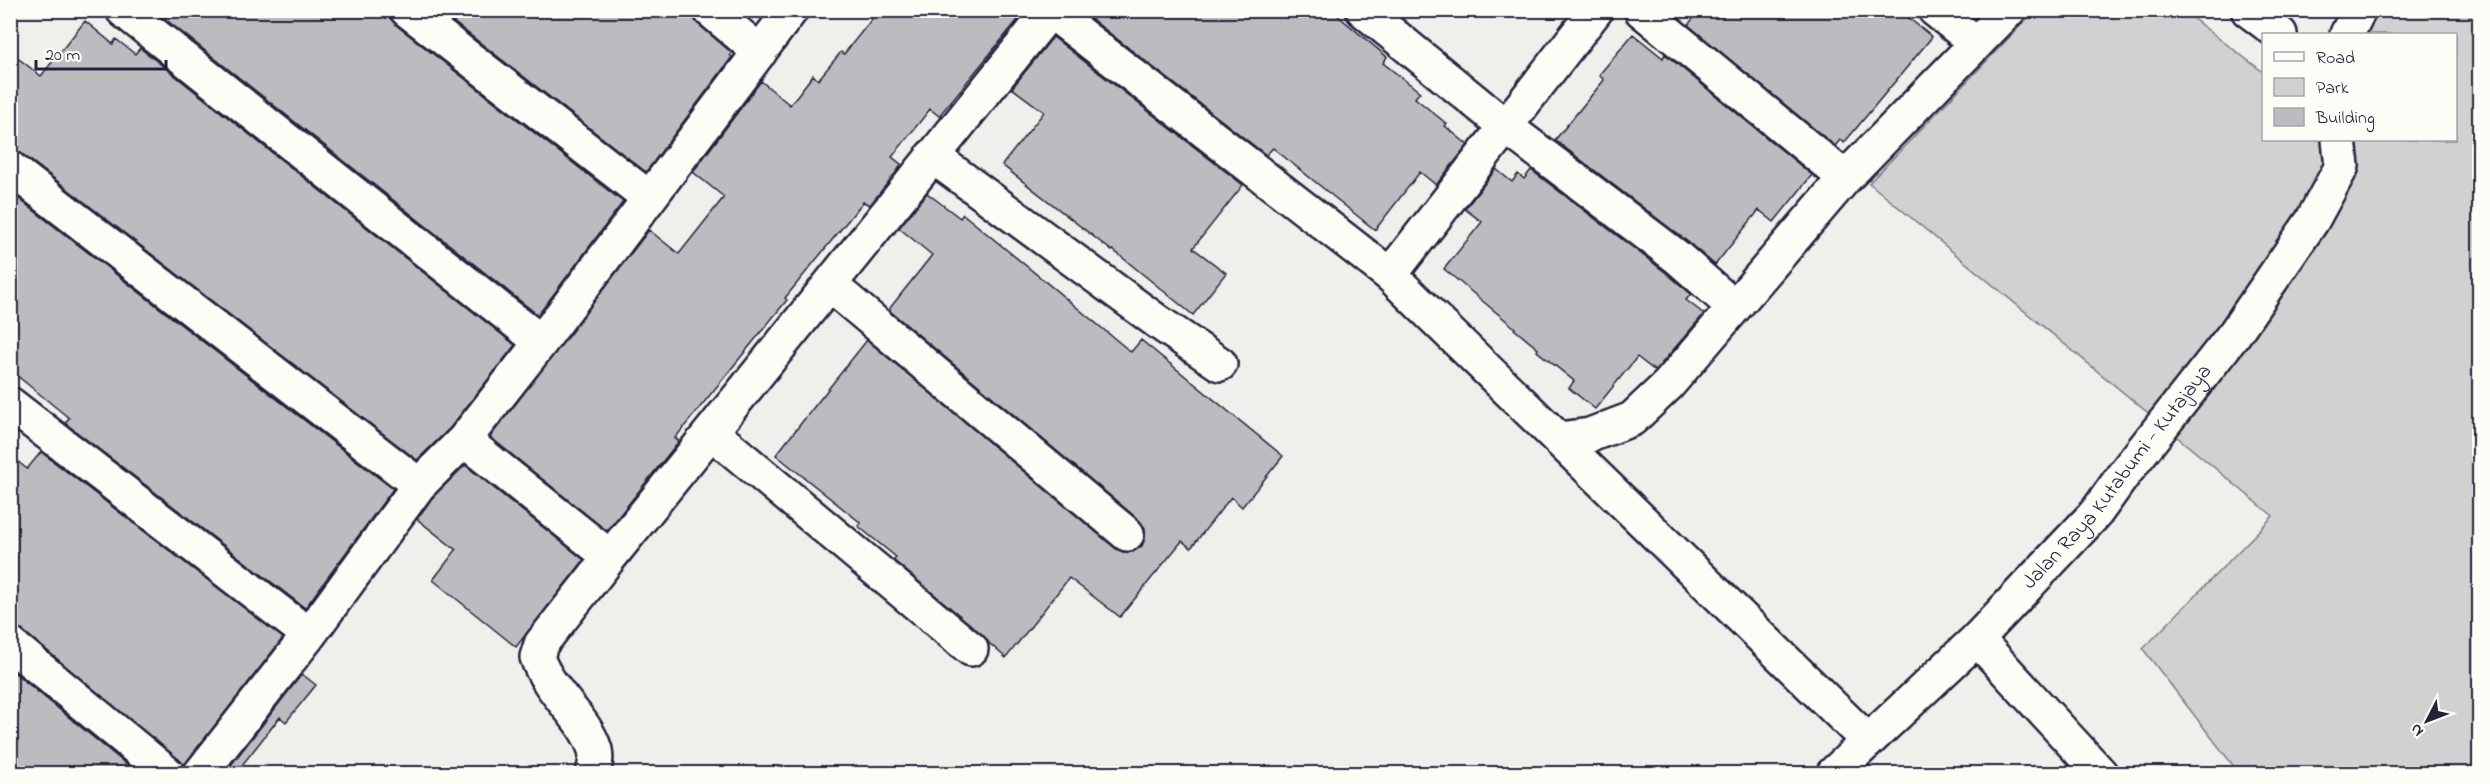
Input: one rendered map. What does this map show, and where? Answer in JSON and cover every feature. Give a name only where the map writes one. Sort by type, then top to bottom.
[{"type":"street","points":[[123,10],[541,342]]},
{"type":"street","points":[[407,10],[648,197]]},
{"type":"street","points":[[710,10],[760,52]]},
{"type":"street","points":[[200,774],[309,635],[418,485],[464,440],[541,342],[791,10]]},
{"type":"street","points":[[1363,10],[1505,126],[1677,257],[1734,307]]},
{"type":"street","points":[[1390,275],[1596,10]]},
{"type":"street","points":[[1641,10],[1845,178]]},
{"type":"street","points":[[1935,10],[1976,43]]},
{"type":"street","points":[[1559,439],[1590,435],[1632,419],[1668,385],[1845,178],[2009,10]]},
{"type":"street","points":[[2248,10],[2279,33]]},
{"type":"street","points":[[2348,33],[2359,10]]},
{"type":"street","points":[[593,774],[595,752],[591,740],[548,682],[537,657],[541,644],[1049,11],[1390,275],[1868,741]]},
{"type":"street","name":"Jalan Raya Kutabumi - Kutajaya","points":[[1833,774],[1977,639],[2096,513],[2235,333],[2312,221],[2342,166],[2339,141]]},
{"type":"street","points":[[932,156],[1158,322],[1220,364]]},
{"type":"street","points":[[10,168],[418,485]]},
{"type":"street","points":[[830,285],[1127,534]]},
{"type":"street","points":[[10,404],[309,635]]},
{"type":"street","points":[[711,432],[971,650]]},
{"type":"street","points":[[464,440],[610,557]]},
{"type":"street","points":[[1977,639],[2101,774]]},
{"type":"street","points":[[10,644],[168,774]]},
{"type":"green space","points":[[2035,11],[2183,11],[2262,71],[2262,141],[2457,141],[2457,33],[2354,33],[2376,11],[2479,11],[2479,773],[2239,773],[2143,649],[2273,516],[1869,183]]},
{"type":"building","points":[[170,10],[389,10],[390,18],[396,25],[623,202],[538,315],[164,18]]},
{"type":"building","points":[[438,10],[692,10],[698,24],[732,53],[730,55],[732,57],[646,172]]},
{"type":"building","points":[[879,10],[1026,10],[939,116],[930,109],[892,157],[901,164],[898,170],[870,205],[863,202],[785,298],[787,300],[675,438],[679,441],[607,531],[490,437],[649,230],[679,254],[724,197],[693,172],[761,81],[790,105],[813,75],[818,80],[841,52],[844,54]]},
{"type":"building","points":[[1080,10],[1331,10],[1387,57],[1383,63],[1420,92],[1415,98],[1468,145],[1436,185],[1420,172],[1375,230],[1273,148],[1266,155]]},
{"type":"building","points":[[1700,10],[1899,10],[1932,37],[1844,143],[1840,140],[1835,146],[1688,25]]},
{"type":"building","points":[[85,21],[113,44],[116,39],[135,54],[140,48],[515,345],[450,428],[417,460],[21,153],[10,150],[10,52],[41,76]]},
{"type":"building","points":[[1633,34],[1663,58],[1665,54],[1812,175],[1774,222],[1759,210],[1715,265],[1555,140],[1604,80],[1599,75]]},
{"type":"building","points":[[1053,37],[1243,185],[1193,248],[1226,273],[1193,315],[1002,165],[1044,112],[1012,88]]},
{"type":"building","points":[[1496,169],[1512,182],[1518,174],[1524,179],[1531,170],[1665,272],[1691,294],[1686,300],[1704,314],[1655,371],[1637,357],[1595,409],[1569,388],[1574,381],[1444,269],[1482,222],[1465,209]]},
{"type":"building","points":[[10,192],[393,489],[305,608],[65,423],[69,418],[10,370]]},
{"type":"building","points":[[927,193],[960,218],[963,214],[1131,352],[1141,340],[1283,456],[1242,507],[1231,497],[1191,548],[1182,541],[1120,617],[1069,578],[1006,658],[983,635],[893,560],[896,557],[858,526],[861,523],[776,455],[867,340],[1115,548],[1123,552],[1133,552],[1142,546],[1145,528],[1139,520],[890,311],[890,308],[932,255],[899,228]]},
{"type":"building","points":[[41,452],[283,638],[184,765],[22,630],[10,626],[10,455],[27,469]]},
{"type":"building","points":[[465,465],[584,560],[516,647],[433,580],[456,550],[417,519],[433,497]]},
{"type":"building","points":[[10,669],[138,774],[10,774]]},
{"type":"building","points":[[302,674],[316,685],[286,722],[280,717],[235,774],[224,774]]}]
